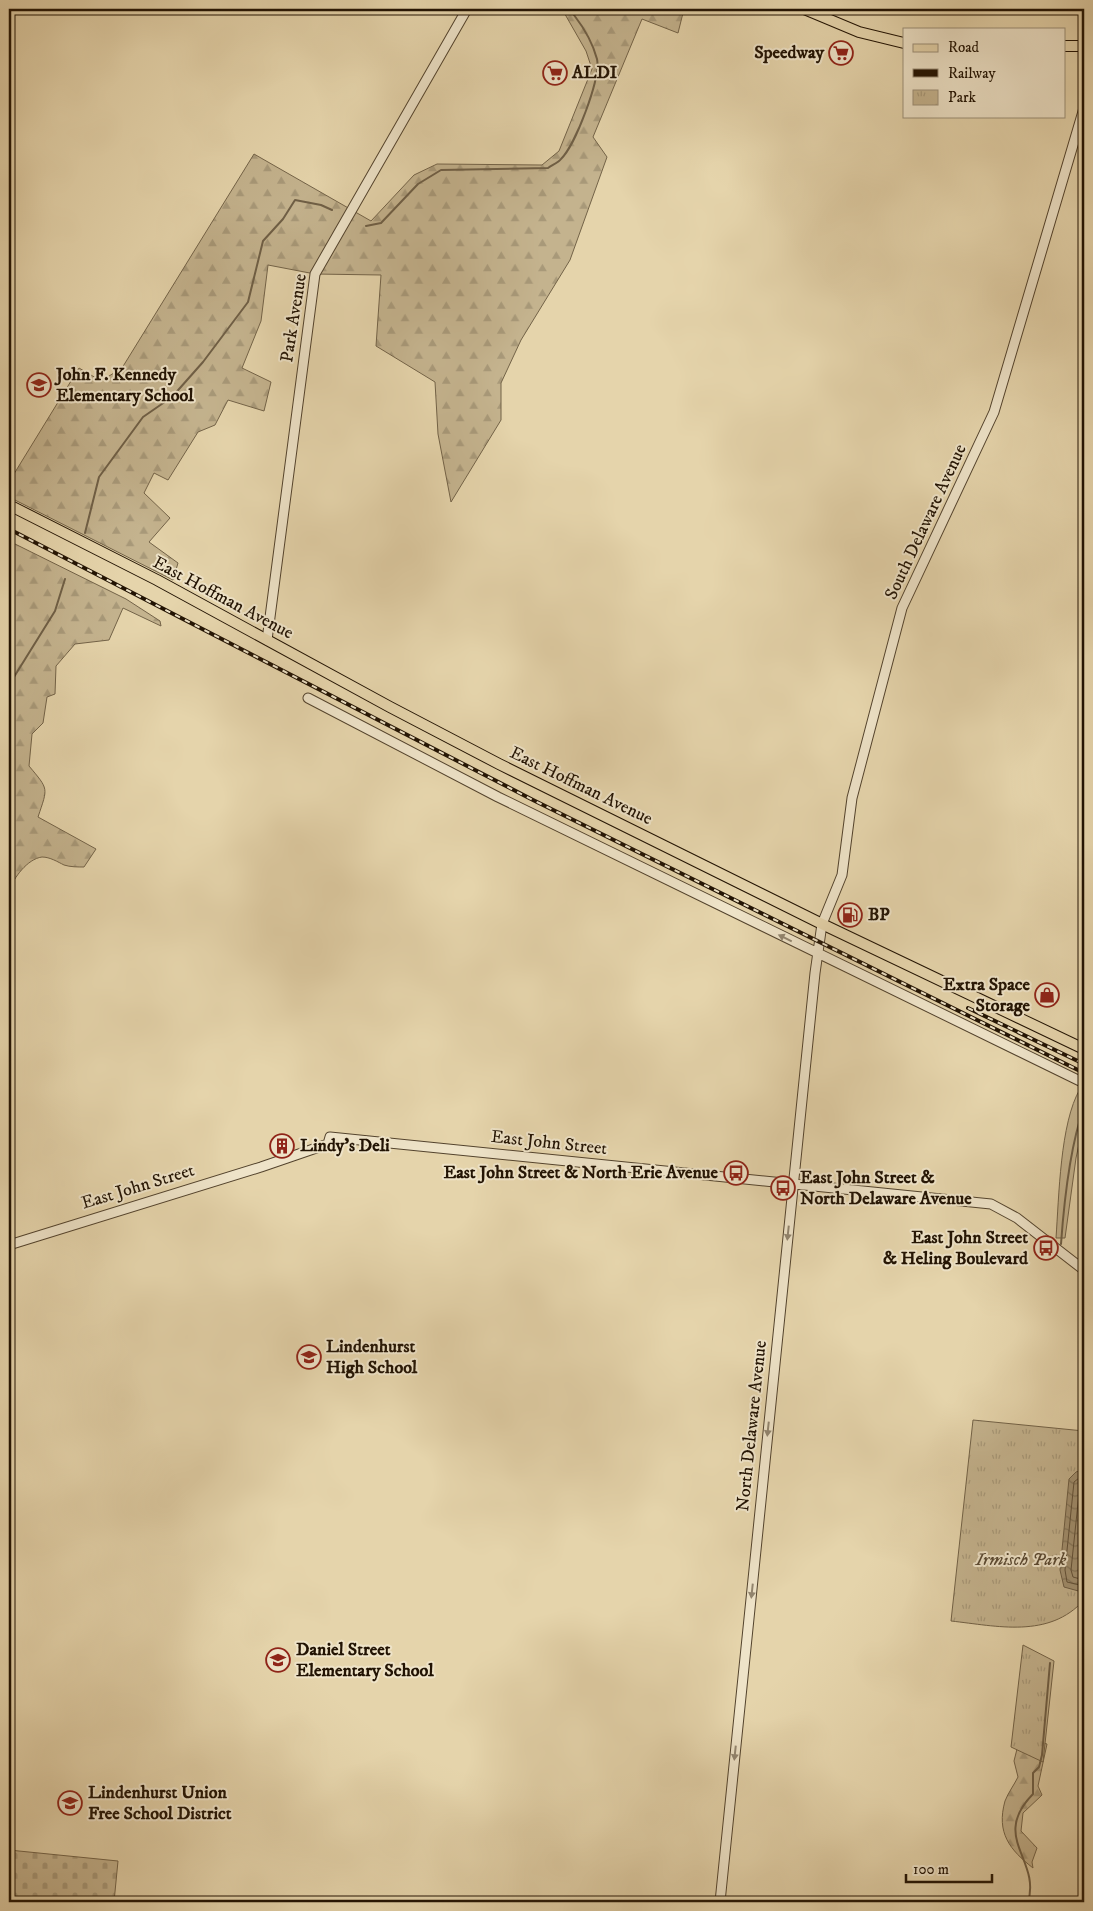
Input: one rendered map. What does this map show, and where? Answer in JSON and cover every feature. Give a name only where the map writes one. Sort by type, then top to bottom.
[{"type":"main road","points":[[804,9],[859,32],[903,43]]},
{"type":"main road","points":[[1066,46],[1084,46]]},
{"type":"main road","name":"East Hoffman Avenue","points":[[9,505],[499,764],[822,924],[1084,1050]]},
{"type":"street","name":"Park Avenue","points":[[267,640],[315,274],[468,9]]},
{"type":"street","name":"South Delaware Avenue","points":[[817,954],[822,924],[842,875],[852,798],[902,608],[994,412],[1084,108]]},
{"type":"street","points":[[308,698],[498,797],[1084,1083]]},
{"type":"street","name":"North Delaware Avenue","points":[[720,1902],[817,954]]},
{"type":"street","name":"East John Street","points":[[9,1245],[265,1166],[328,1144],[330,1137],[991,1204],[1017,1218],[1084,1270]]},
{"type":"green space","points":[[562,9],[684,9],[678,33],[642,19],[593,137],[607,157],[570,260],[521,340],[501,383],[501,420],[451,502],[438,434],[435,382],[376,346],[381,275],[315,274],[268,265],[261,321],[242,368],[271,382],[264,411],[228,400],[215,425],[198,432],[168,480],[154,473],[144,493],[170,518],[149,542],[178,563],[173,580],[9,497],[9,482],[79,368],[101,381],[122,368],[254,154],[371,221],[414,175],[437,164],[542,165],[559,151],[592,69],[586,51]]},
{"type":"green space","points":[[9,541],[126,599],[160,621],[161,626],[123,608],[109,640],[75,644],[56,666],[55,694],[47,697],[43,723],[32,734],[29,766],[45,789],[44,800],[38,817],[96,849],[84,867],[66,866],[45,857],[31,861],[14,880],[9,890]]},
{"type":"green space","points":[[1080,1089],[1084,1091],[1084,1121],[1076,1158],[1065,1238],[1056,1238],[1064,1140],[1073,1103]]},
{"type":"green space","name":"Irmisch Park","points":[[973,1420],[1084,1431],[1084,1600],[1070,1612],[1055,1620],[1039,1625],[1022,1627],[1004,1627],[951,1621]]},
{"type":"green space","points":[[1023,1645],[1054,1661],[1043,1762],[1011,1747]]},
{"type":"green space","points":[[1033,1740],[1047,1744],[1038,1786],[1042,1795],[1023,1813],[1021,1831],[1037,1848],[1032,1862],[1033,1868],[1007,1840],[1002,1822],[1005,1801],[1018,1777],[1014,1761],[1018,1745]]},
{"type":"green space","points":[[9,1850],[118,1861],[114,1902],[9,1902]]},
{"type":"water","points":[[1084,1469],[1084,1591],[1082,1592],[1064,1587],[1060,1570],[1069,1479],[1076,1472]]},
{"type":"waterway","points":[[366,226],[381,223],[418,184],[441,170],[548,168],[560,160],[567,152],[580,127],[591,96],[597,68],[597,59],[593,48],[585,31],[574,15]]},
{"type":"waterway","points":[[85,533],[99,477],[143,417],[172,397],[203,362],[248,302],[263,241],[283,219],[295,200],[321,205],[332,210]]},
{"type":"waterway","points":[[9,685],[55,611],[65,579]]},
{"type":"waterway","points":[[1061,1244],[1071,1156],[1084,1107]]},
{"type":"waterway","points":[[1028,1902],[1030,1887],[1028,1873],[1016,1836],[1016,1823],[1021,1810],[1033,1794],[1033,1773],[1039,1767],[1042,1755],[1050,1663]]},
{"type":"railway","points":[[9,529],[533,800],[1084,1073]]},
{"type":"railway","points":[[968,1008],[1084,1064]]},
{"type":"place","name":"Speedway","points":[[841,53]]},
{"type":"place","name":"ALDI","points":[[555,73]]},
{"type":"place","name":"John F. Kennedy Elementary School","points":[[39,385]]},
{"type":"place","name":"BP","points":[[850,915]]},
{"type":"place","name":"Extra Space Storage","points":[[1047,995]]},
{"type":"place","name":"Lindy's Deli","points":[[282,1146]]},
{"type":"place","name":"East John Street & North Erie Avenue","points":[[736,1173]]},
{"type":"place","name":"East John Street & North Delaware Avenue","points":[[783,1188]]},
{"type":"place","name":"East John Street & Heling Boulevard","points":[[1046,1248]]},
{"type":"place","name":"Lindenhurst High School","points":[[309,1357]]},
{"type":"place","name":"Daniel Street Elementary School","points":[[278,1660]]},
{"type":"place","name":"Lindenhurst Union Free School District","points":[[70,1803]]}]
